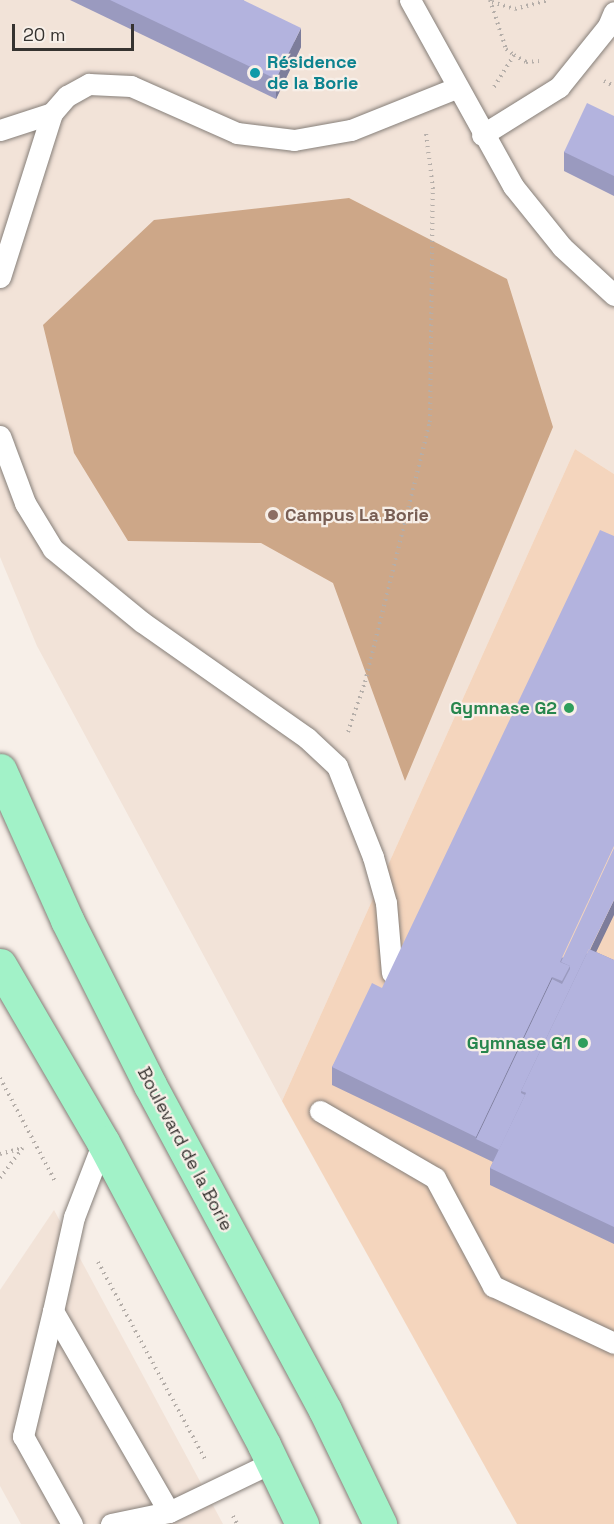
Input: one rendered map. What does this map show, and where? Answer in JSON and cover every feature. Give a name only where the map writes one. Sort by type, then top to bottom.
[{"type":"main road","name":"Boulevard de la Borie","points":[[0,770],[67,920],[135,1054],[326,1410],[380,1524]]},
{"type":"main road","points":[[0,966],[103,1143],[273,1462],[302,1524]]},
{"type":"lane","points":[[410,0],[482,135],[513,186],[562,248],[614,295]]},
{"type":"lane","points":[[482,135],[559,87],[608,26],[614,12]]},
{"type":"lane","points":[[0,277],[52,113],[67,96],[89,84],[111,82],[131,86],[237,133],[294,140],[351,130],[456,88]]},
{"type":"lane","points":[[0,130],[52,113]]},
{"type":"lane","points":[[0,436],[25,503],[53,549],[142,622],[307,738],[337,766],[373,857],[386,903],[392,973]]},
{"type":"lane","points":[[320,1110],[435,1178],[493,1286],[614,1343]]},
{"type":"lane","points":[[72,1524],[23,1436],[74,1218],[103,1143]]},
{"type":"lane","points":[[52,1311],[169,1512]]},
{"type":"lane","points":[[111,1524],[169,1512],[273,1462]]},
{"type":"path","points":[[491,1],[514,9],[548,0]]},
{"type":"path","points":[[491,1],[506,49],[514,55],[491,92]]},
{"type":"path","points":[[337,766],[365,682],[430,422],[433,189],[423,102]]},
{"type":"path","points":[[0,1078],[237,1524]]},
{"type":"path","points":[[0,1154],[23,1148],[0,1178]]},
{"type":"shaded area","name":"Campus La Borie","points":[[0,0],[614,0],[614,474],[575,449],[282,1101],[37,646],[0,557]]},
{"type":"shaded area","points":[[349,198],[507,279],[553,427],[405,781],[333,583],[261,543],[128,541],[74,453],[43,325],[154,220]]},
{"type":"shaded area","points":[[575,449],[614,474],[614,1524],[517,1524],[282,1101]]},
{"type":"shaded area","points":[[54,1210],[223,1524],[21,1524],[0,1486],[0,1290]]},
{"type":"building","points":[[110,0],[243,0],[301,28],[276,79]]},
{"type":"building","points":[[587,103],[614,116],[614,176],[564,152]]},
{"type":"building","name":"Gymnase G2","points":[[600,530],[614,536],[614,846],[560,962],[570,966],[562,981],[552,977],[476,1137],[332,1067],[372,983],[382,988]]},
{"type":"building","points":[[614,848],[614,900],[521,1091],[525,1095],[499,1150],[476,1139],[552,979],[562,984],[570,969],[570,966],[561,962]]},
{"type":"building","name":"Gymnase G1","points":[[589,949],[614,960],[614,1227],[490,1168],[526,1093],[521,1091]]},
{"type":"place","name":"Résidence de la Borie","points":[[255,73]]},
{"type":"place","name":"Campus La Borie","points":[[273,515]]},
{"type":"place","name":"Gymnase G2","points":[[569,708]]},
{"type":"place","name":"Gymnase G1","points":[[583,1043]]}]
